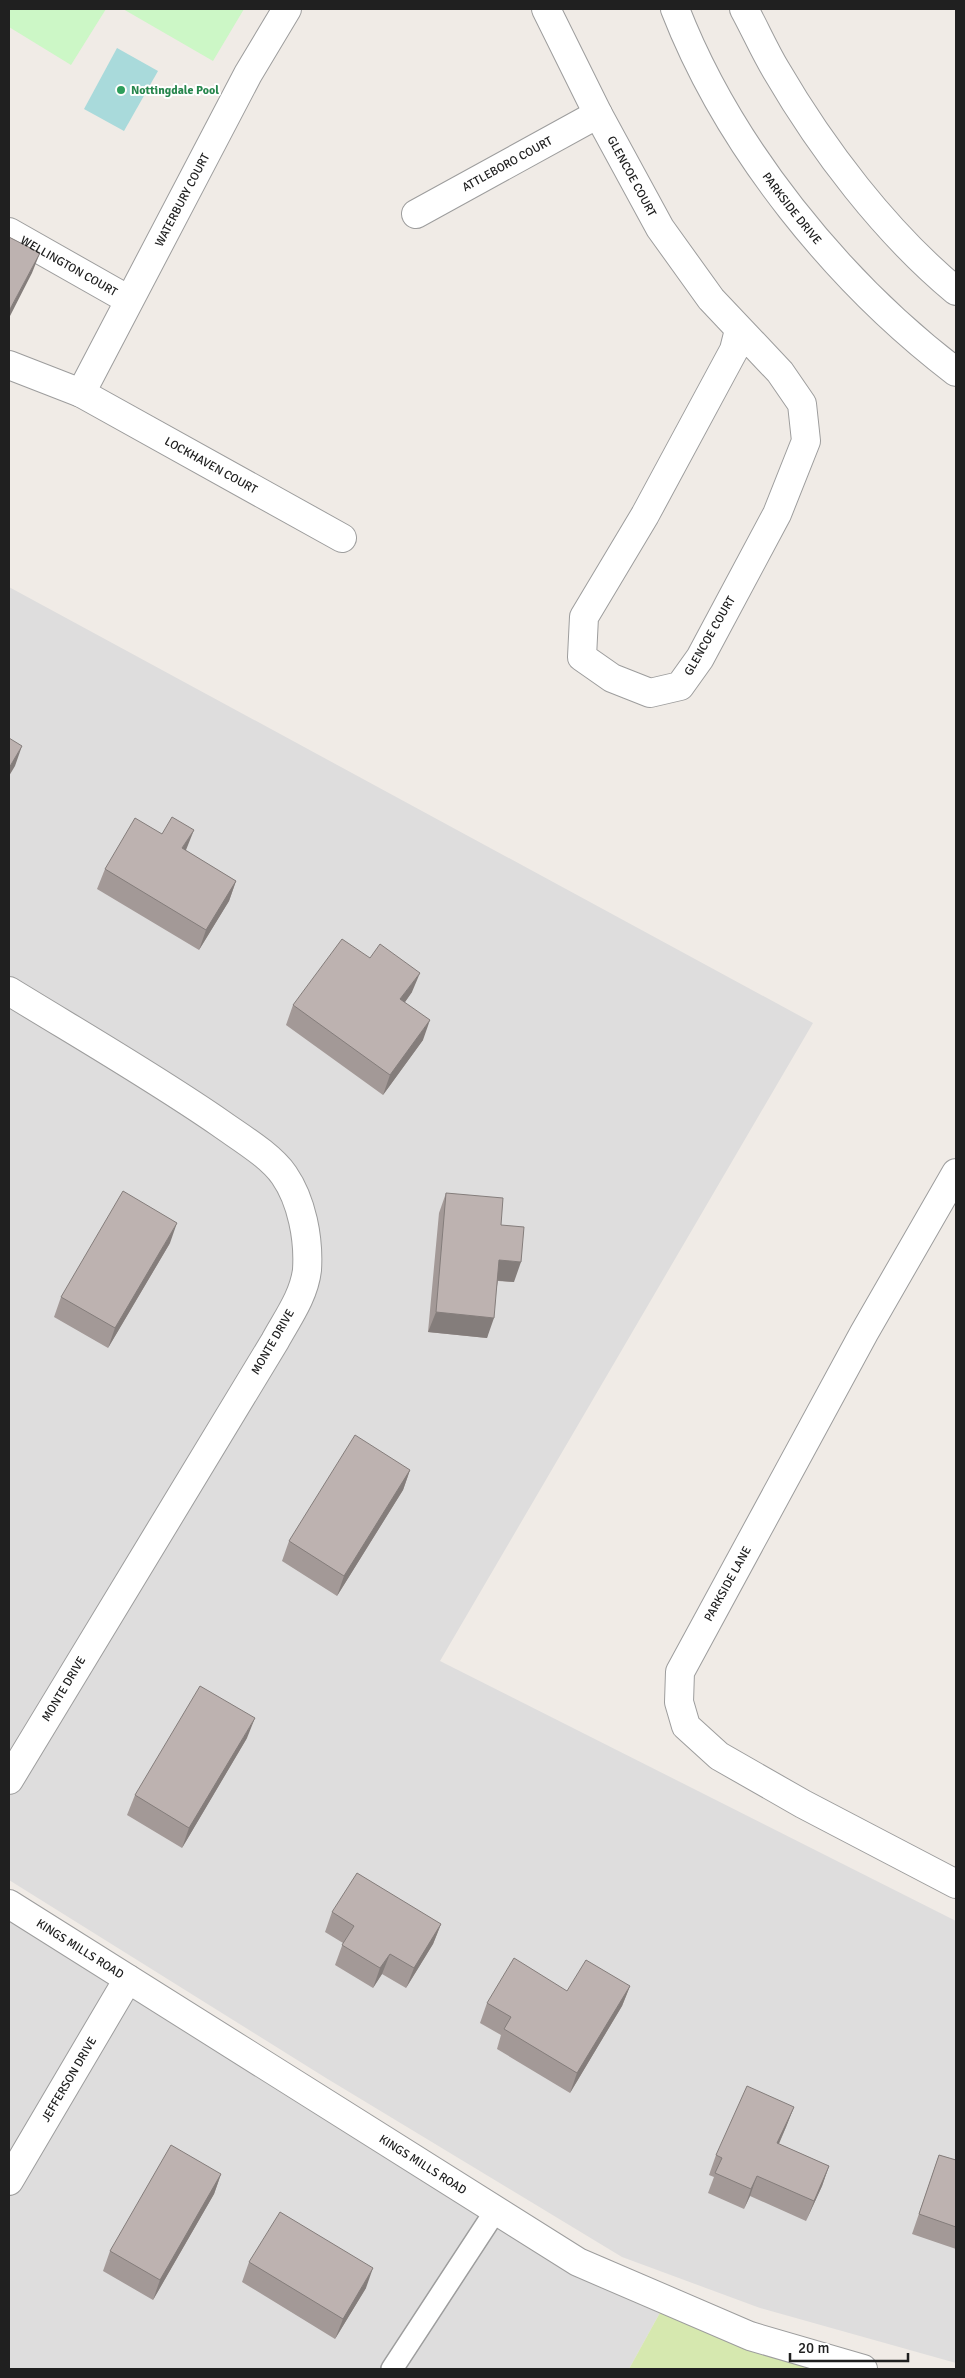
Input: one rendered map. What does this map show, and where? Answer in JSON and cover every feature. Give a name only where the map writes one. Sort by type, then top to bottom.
[{"type":"street","name":"WATERBURY COURT","points":[[81,393],[248,74],[287,9]]},
{"type":"street","name":"GLENCOE COURT","points":[[546,9],[598,114],[660,228],[711,299],[780,372],[802,404],[806,441],[777,514],[700,658],[680,686],[650,693],[612,678],[582,657],[584,618],[650,506],[734,350],[739,330]]},
{"type":"street","name":"PARKSIDE DRIVE","points":[[675,9],[720,102],[767,176],[822,244],[861,288],[924,348],[956,372]]},
{"type":"street","points":[[744,9],[775,69],[824,144],[879,215],[941,279],[956,291]]},
{"type":"street","name":"ATTLEBORO COURT","points":[[416,214],[598,114]]},
{"type":"street","name":"WELLINGTON COURT","points":[[9,232],[129,300]]},
{"type":"street","points":[[9,365],[81,393]]},
{"type":"street","name":"LOCKHAVEN COURT","points":[[81,393],[342,538]]},
{"type":"street","name":"MONTE DRIVE","points":[[9,991],[197,1107],[255,1148],[284,1175],[302,1215],[307,1242],[306,1271],[302,1292],[275,1342],[9,1780]]},
{"type":"street","name":"PARKSIDE LANE","points":[[956,1173],[864,1333],[680,1672],[678,1702],[686,1726],[719,1756],[802,1804],[956,1884]]},
{"type":"street","name":"KINGS MILLS ROAD","points":[[9,1904],[587,2266],[750,2336],[863,2369]]},
{"type":"street","name":"JEFFERSON DRIVE","points":[[9,2181],[128,1979]]},
{"type":"lane","points":[[392,2369],[496,2210]]},
{"type":"shaded area","points":[[9,587],[813,1023],[440,1661],[956,1921],[956,2363],[760,2308],[622,2257],[326,2078],[9,1880]]},
{"type":"shaded area","points":[[9,1904],[667,2300],[629,2369],[9,2369]]},
{"type":"green space","points":[[9,9],[106,9],[71,65],[9,27]]},
{"type":"green space","points":[[123,9],[244,9],[213,61]]},
{"type":"green space","points":[[667,2300],[863,2369],[629,2369]]},
{"type":"water","name":"Nottingdale Pool","points":[[117,48],[158,71],[124,131],[84,109]]},
{"type":"building","points":[[9,237],[40,253],[9,311]]},
{"type":"building","points":[[9,738],[22,746],[9,768]]},
{"type":"building","points":[[172,817],[194,830],[182,848],[236,881],[206,930],[105,869],[135,818],[162,834]]},
{"type":"building","points":[[342,939],[370,958],[380,944],[420,973],[400,999],[430,1020],[390,1075],[293,1005]]},
{"type":"building","points":[[123,1191],[177,1223],[115,1328],[61,1297]]},
{"type":"building","points":[[446,1193],[503,1198],[501,1225],[524,1227],[521,1262],[499,1260],[494,1318],[436,1312]]},
{"type":"building","points":[[355,1435],[410,1470],[344,1576],[289,1541]]},
{"type":"building","points":[[200,1686],[255,1718],[189,1828],[135,1795]]},
{"type":"building","points":[[357,1873],[441,1924],[414,1968],[390,1954],[380,1968],[342,1945],[354,1926],[332,1912]]},
{"type":"building","points":[[514,1958],[567,1991],[586,1960],[630,1986],[577,2073],[504,2029],[511,2017],[487,2003]]},
{"type":"building","points":[[747,2086],[794,2107],[777,2143],[829,2166],[814,2201],[757,2176],[751,2189],[715,2173],[722,2158],[716,2155]]},
{"type":"building","points":[[171,2145],[221,2174],[160,2280],[110,2251]]},
{"type":"building","points":[[939,2155],[956,2160],[956,2227],[919,2214]]},
{"type":"building","points":[[280,2212],[373,2268],[343,2319],[249,2262]]},
{"type":"place","name":"Nottingdale Pool","points":[[121,90]]}]
